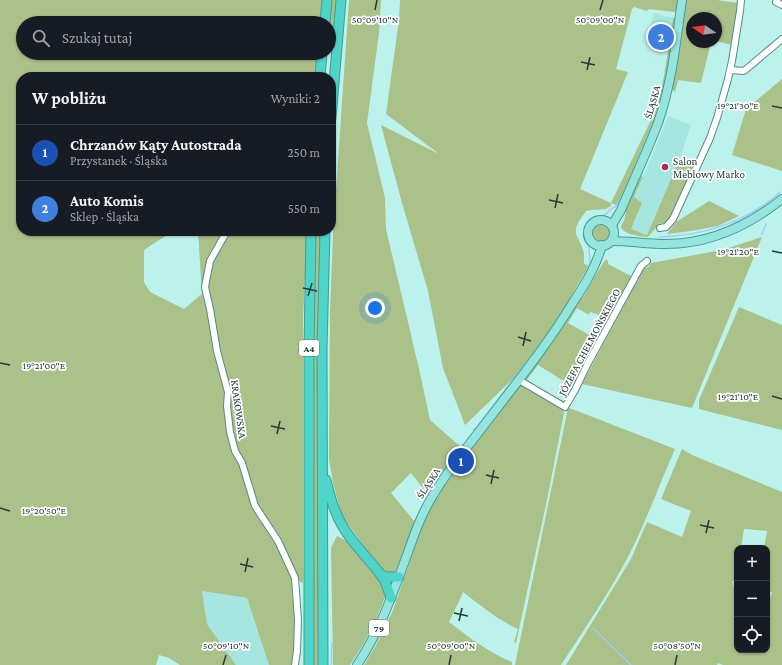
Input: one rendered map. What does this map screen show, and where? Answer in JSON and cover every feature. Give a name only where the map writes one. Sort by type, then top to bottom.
[{"type":"highway","points":[[326,16],[327,0]]},
{"type":"highway","points":[[336,59],[341,0]]},
{"type":"highway","points":[[320,72],[321,60]]},
{"type":"highway","points":[[335,72],[336,60]]},
{"type":"highway","name":"A4","points":[[309,665],[309,340],[311,236]]},
{"type":"highway","name":"A4","points":[[323,665],[322,348],[325,236]]},
{"type":"highway","points":[[323,466],[334,509],[341,523],[350,537],[381,575],[385,581],[391,598]]},
{"type":"highway","points":[[381,575],[386,577],[399,576]]},
{"type":"highway","points":[[305,665],[310,638]]},
{"type":"main road","name":"ŚLĄSKA","points":[[613,229],[652,137],[666,99],[682,0]]},
{"type":"main road","points":[[593,242],[602,246],[611,241],[668,244],[685,243],[706,239],[743,226],[782,199]]},
{"type":"main road","name":"ŚLĄSKA","points":[[604,221],[623,204]]},
{"type":"main road","name":"79","points":[[593,242],[589,236],[589,229],[594,223],[600,220],[604,221]]},
{"type":"main road","points":[[604,221],[608,222],[617,234],[633,242]]},
{"type":"main road","name":"79","points":[[611,241],[613,229]]},
{"type":"main road","name":"ŚLĄSKA","points":[[591,271],[594,253],[593,242]]},
{"type":"main road","name":"ŚLĄSKA","points":[[357,665],[364,656],[380,626],[419,522],[427,505],[452,466],[545,346],[560,324],[594,268],[602,246]]},
{"type":"street","points":[[660,228],[666,227],[673,219],[710,138],[730,70],[741,0]]},
{"type":"street","points":[[777,0],[776,2],[782,5]]},
{"type":"street","points":[[730,70],[744,70],[782,39]]},
{"type":"street","name":"KRAKOWSKA","points":[[224,236],[210,261],[204,287],[210,309],[217,351],[228,392],[227,406],[230,432],[235,450],[242,463],[255,506],[278,541],[292,568],[296,581],[298,620],[295,665]]},
{"type":"street","name":"JÓZEFA CHEŁMOŃSKIEGO","points":[[519,380],[565,407],[641,266],[647,261]]},
{"type":"shaded area","points":[[654,13],[673,18],[668,51],[656,49],[656,47],[646,44]]},
{"type":"shaded area","points":[[668,116],[691,125],[680,158],[647,235],[631,229],[642,203],[634,198]]},
{"type":"shaded area","points":[[202,591],[247,598],[269,665],[236,665],[207,624]]},
{"type":"green space","points":[[0,0],[323,0],[322,16],[16,16],[16,60],[318,60],[317,72],[16,72],[16,236],[165,236],[144,250],[144,282],[150,292],[184,309],[202,294],[198,236],[307,236],[303,321],[303,583],[293,578],[292,596],[295,604],[294,619],[296,634],[292,665],[269,665],[247,598],[202,591],[207,624],[236,665],[180,665],[169,658],[159,655],[156,665],[0,665]]},
{"type":"green space","points":[[330,0],[338,0],[336,22],[336,16],[330,16]]},
{"type":"green space","points":[[349,0],[381,0],[379,33],[367,123],[385,198],[386,229],[430,420],[461,447],[439,480],[433,483],[426,492],[411,473],[391,493],[415,522],[397,570],[392,574],[385,573],[377,564],[342,516],[333,483],[329,459],[330,310],[333,236],[336,236],[336,190]]},
{"type":"green space","points":[[400,0],[680,0],[678,10],[674,12],[649,9],[647,11],[634,7],[632,9],[616,69],[628,72],[580,189],[611,203],[611,206],[606,209],[586,211],[576,228],[576,234],[584,253],[584,264],[588,265],[587,269],[562,312],[541,343],[514,378],[465,425],[443,368],[428,291],[381,125],[439,154],[386,114],[399,20]]},
{"type":"green space","points":[[685,0],[717,0],[738,3],[732,45],[722,42],[722,12],[686,12],[686,48],[710,48],[701,83],[678,80],[675,92],[671,89]]},
{"type":"green space","points":[[673,18],[675,18],[677,20],[667,82],[656,121],[622,199],[618,206],[611,203],[652,118],[658,102],[664,76]]},
{"type":"green space","points":[[782,79],[782,171],[732,155],[746,109]]},
{"type":"green space","points":[[680,158],[697,165],[668,224],[660,223],[648,237],[624,231],[621,226],[624,221],[629,202],[641,176],[643,177],[634,197],[642,203],[631,229],[647,235]]},
{"type":"green space","points":[[709,201],[739,216],[718,226],[667,234],[676,222]]},
{"type":"green space","points":[[601,224],[607,227],[610,233],[607,239],[601,242],[595,239],[592,233],[595,227]]},
{"type":"green space","points":[[315,236],[322,236],[320,665],[313,665],[312,329]]},
{"type":"green space","points":[[762,237],[692,408],[582,384],[644,268],[648,267],[651,263],[722,250]]},
{"type":"green space","points":[[606,259],[608,264],[633,277],[611,321],[590,312],[589,315],[577,308],[568,323],[600,341],[575,388],[538,365],[525,382],[523,379],[580,296],[583,297]]},
{"type":"green space","points":[[739,307],[782,325],[782,430],[699,409],[699,400]]},
{"type":"green space","points":[[520,383],[539,396],[563,409],[564,413],[516,643],[514,642],[518,629],[496,617],[463,592],[449,622],[487,649],[512,662],[512,665],[364,665],[376,645],[393,610],[425,518],[442,486],[454,473],[471,450],[476,440]]},
{"type":"green space","points":[[567,407],[675,449],[630,553],[606,596],[561,665],[515,665],[567,413]]},
{"type":"green space","points":[[682,449],[692,455],[782,492],[782,665],[723,665],[718,663],[717,665],[566,665],[631,559],[647,522],[682,537],[691,511],[661,499]]},
{"type":"green space","points":[[337,536],[351,543],[381,579],[386,595],[375,622],[350,665],[333,665],[331,548]]},
{"type":"waterway","points":[[670,55],[673,37]]},
{"type":"waterway","points":[[668,68],[670,58]]},
{"type":"waterway","points":[[656,114],[659,107]]},
{"type":"waterway","points":[[645,143],[655,119]]},
{"type":"waterway","points":[[633,173],[643,147]]},
{"type":"waterway","points":[[576,291],[590,263],[589,247],[583,235],[585,226],[593,217],[605,215],[615,207],[621,199],[630,180]]},
{"type":"waterway","points":[[659,237],[692,234],[724,225],[753,212],[780,192]]},
{"type":"waterway","points":[[762,234],[766,224]]},
{"type":"waterway","points":[[473,430],[477,427],[530,358]]},
{"type":"waterway","points":[[593,628],[631,665]]},
{"type":"waterway","points":[[331,665],[332,643]]},
{"type":"place","name":"Auto Komis","points":[[661,37]]},
{"type":"place","name":"Salon Meblowy Marko","points":[[665,167]]},
{"type":"place","name":"Chrzanów Kąty Autostrada","points":[[461,461]]}]
